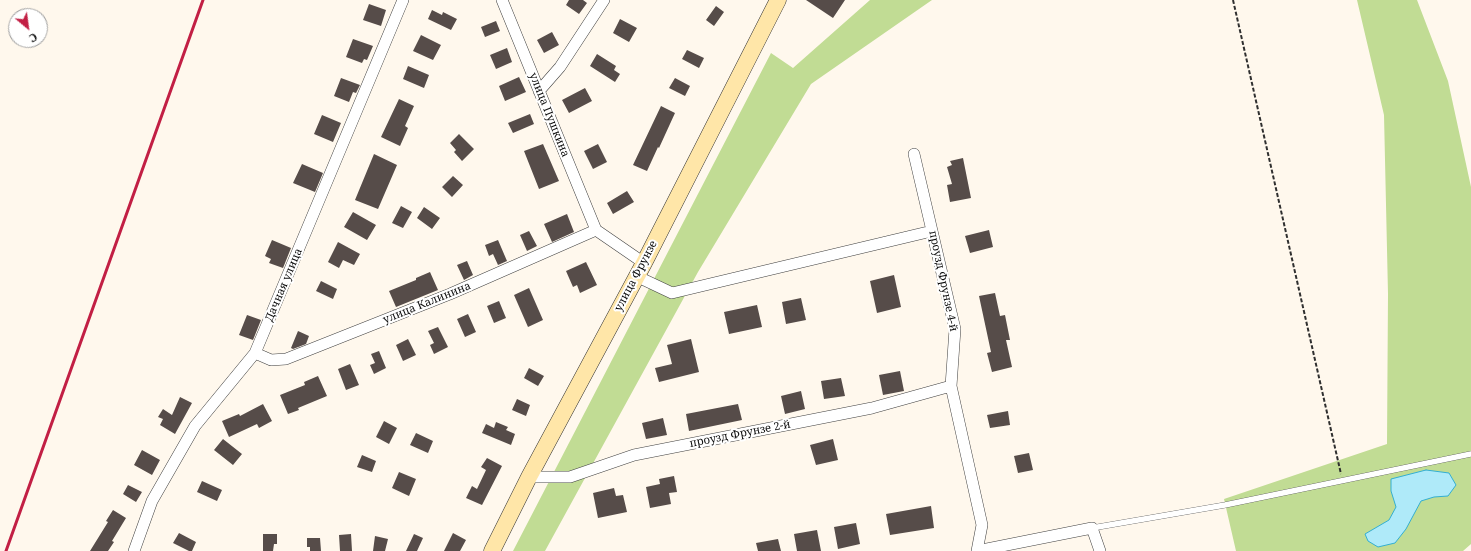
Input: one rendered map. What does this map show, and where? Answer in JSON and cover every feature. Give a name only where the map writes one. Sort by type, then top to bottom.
[{"type":"street","name":"Дачная улица","points":[[134,551],[152,500],[195,426],[255,353],[403,0]]},
{"type":"street","name":"улица Пушкина","points":[[502,0],[596,230]]},
{"type":"street","points":[[539,91],[560,67],[604,0]]},
{"type":"street","name":"улица Фрунзе","points":[[492,551],[529,477],[640,269],[777,0]]},
{"type":"street","name":"проузд Фрунзе 4-й","points":[[914,154],[955,329],[951,386],[982,525],[977,551]]},
{"type":"street","name":"улица Калинина","points":[[255,353],[271,360],[286,359],[450,294],[596,230]]},
{"type":"street","points":[[596,230],[640,269],[672,293],[932,231]]},
{"type":"street","name":"проузд Фрунзе 2-й","points":[[529,477],[570,477],[634,455],[872,408],[951,386]]},
{"type":"street","points":[[977,551],[1092,528],[1100,551]]},
{"type":"lane","points":[[1092,528],[1225,505],[1471,454]]},
{"type":"path","points":[[1233,0],[1342,481]]},
{"type":"green space","points":[[870,0],[932,0],[811,84],[698,272],[545,551],[513,551],[771,53],[793,68]]},
{"type":"green space","points":[[1357,0],[1417,0],[1448,81],[1471,187],[1471,544],[1463,551],[1236,551],[1224,499],[1387,444],[1388,294],[1384,115]]},
{"type":"water","points":[[1426,470],[1449,473],[1456,485],[1448,496],[1434,497],[1421,501],[1406,529],[1395,543],[1378,547],[1368,541],[1365,534],[1389,520],[1396,507],[1391,491],[1391,479]]},
{"type":"building","points":[[569,0],[583,0],[587,3],[579,14],[566,5]]},
{"type":"building","points":[[806,0],[845,0],[833,18]]},
{"type":"building","points":[[369,4],[386,10],[381,26],[363,20]]},
{"type":"building","points":[[716,6],[724,12],[714,26],[706,20]]},
{"type":"building","points":[[432,10],[442,15],[443,12],[457,19],[451,30],[428,19]]},
{"type":"building","points":[[620,19],[637,28],[629,42],[613,33]]},
{"type":"building","points":[[496,21],[500,31],[485,37],[481,27]]},
{"type":"building","points":[[552,32],[559,45],[544,53],[537,40]]},
{"type":"building","points":[[421,35],[441,45],[433,60],[413,51]]},
{"type":"building","points":[[353,39],[373,46],[367,60],[364,59],[362,63],[346,57]]},
{"type":"building","points":[[507,48],[512,62],[496,69],[490,55]]},
{"type":"building","points":[[687,50],[704,58],[699,68],[682,59]]},
{"type":"building","points":[[597,54],[616,66],[614,70],[620,74],[615,82],[590,66]]},
{"type":"building","points":[[408,66],[429,75],[424,88],[403,79]]},
{"type":"building","points":[[519,77],[526,92],[505,101],[499,86]]},
{"type":"building","points":[[341,78],[360,85],[356,93],[353,92],[349,102],[334,96]]},
{"type":"building","points":[[675,78],[690,86],[685,96],[669,88]]},
{"type":"building","points":[[585,88],[592,101],[569,113],[562,100]]},
{"type":"building","points":[[399,99],[414,106],[405,126],[408,128],[400,146],[381,137]]},
{"type":"building","points":[[661,106],[675,113],[647,171],[633,165]]},
{"type":"building","points":[[530,114],[534,124],[513,133],[508,123]]},
{"type":"building","points":[[322,115],[341,123],[333,142],[314,134]]},
{"type":"building","points":[[459,134],[474,149],[462,161],[454,152],[456,150],[450,143]]},
{"type":"building","points":[[543,144],[559,181],[539,189],[524,151]]},
{"type":"building","points":[[598,144],[607,162],[593,169],[584,151]]},
{"type":"building","points":[[374,154],[397,165],[378,209],[355,200]]},
{"type":"building","points":[[963,158],[971,198],[950,202],[947,185],[952,184],[947,167],[952,165],[950,161]]},
{"type":"building","points":[[302,164],[323,173],[315,192],[293,183]]},
{"type":"building","points":[[453,176],[463,185],[452,197],[442,187]]},
{"type":"building","points":[[627,191],[634,202],[613,214],[607,203]]},
{"type":"building","points":[[401,206],[412,212],[403,228],[392,223]]},
{"type":"building","points":[[424,207],[440,218],[432,229],[417,218]]},
{"type":"building","points":[[353,212],[376,225],[367,240],[344,227]]},
{"type":"building","points":[[567,214],[574,232],[552,242],[544,224]]},
{"type":"building","points":[[989,230],[993,247],[970,253],[965,236]]},
{"type":"building","points":[[529,231],[537,246],[527,251],[520,235]]},
{"type":"building","points":[[272,240],[291,248],[283,268],[269,263],[271,259],[265,256]]},
{"type":"building","points":[[498,240],[507,261],[498,265],[493,254],[489,256],[485,245]]},
{"type":"building","points":[[338,242],[360,254],[354,265],[343,260],[339,268],[328,262]]},
{"type":"building","points":[[467,261],[473,275],[464,280],[457,265]]},
{"type":"building","points":[[586,262],[597,285],[580,293],[577,285],[573,287],[566,271]]},
{"type":"building","points":[[430,272],[438,290],[396,307],[389,291],[416,280],[416,278]]},
{"type":"building","points":[[894,275],[901,307],[877,313],[870,281]]},
{"type":"building","points":[[321,281],[337,289],[333,299],[316,291]]},
{"type":"building","points":[[529,288],[543,320],[528,327],[514,295]]},
{"type":"building","points":[[995,293],[1000,316],[1005,315],[1010,340],[1006,340],[1012,367],[992,372],[987,353],[991,352],[979,296]]},
{"type":"building","points":[[801,298],[806,320],[786,324],[782,302]]},
{"type":"building","points":[[499,301],[506,318],[494,323],[487,306]]},
{"type":"building","points":[[757,305],[762,327],[729,334],[724,312]]},
{"type":"building","points":[[468,314],[476,332],[465,337],[457,319]]},
{"type":"building","points":[[247,315],[261,320],[253,340],[239,335]]},
{"type":"building","points":[[438,327],[448,347],[434,354],[430,345],[434,343],[428,331]]},
{"type":"building","points":[[298,331],[309,336],[306,344],[293,349],[291,348]]},
{"type":"building","points":[[408,339],[416,355],[403,361],[396,345]]},
{"type":"building","points":[[691,339],[699,372],[659,382],[655,368],[672,364],[667,345]]},
{"type":"building","points":[[379,351],[386,368],[374,374],[370,365],[375,363],[371,354]]},
{"type":"building","points":[[350,364],[359,385],[346,390],[338,369]]},
{"type":"building","points":[[529,368],[544,376],[538,386],[524,378]]},
{"type":"building","points":[[900,371],[904,391],[883,395],[879,375]]},
{"type":"building","points":[[318,376],[327,396],[298,408],[299,410],[288,414],[280,395],[305,385],[304,382]]},
{"type":"building","points":[[841,378],[845,396],[824,399],[821,381]]},
{"type":"building","points":[[801,391],[805,409],[785,414],[781,396]]},
{"type":"building","points":[[180,397],[192,403],[175,434],[160,425],[163,419],[158,417],[163,409],[172,415]]},
{"type":"building","points":[[517,399],[530,405],[526,416],[512,410]]},
{"type":"building","points":[[263,404],[272,421],[259,428],[257,424],[229,437],[222,421],[239,414],[240,416]]},
{"type":"building","points":[[738,404],[742,420],[689,431],[686,414]]},
{"type":"building","points":[[1008,411],[1010,425],[990,428],[987,415]]},
{"type":"building","points":[[663,418],[667,435],[646,439],[642,423]]},
{"type":"building","points":[[384,421],[397,428],[389,444],[376,437]]},
{"type":"building","points":[[496,422],[508,427],[506,430],[515,434],[511,445],[482,433],[486,424],[494,428]]},
{"type":"building","points":[[416,433],[433,441],[428,453],[410,445]]},
{"type":"building","points":[[223,439],[242,454],[233,465],[214,450]]},
{"type":"building","points":[[833,439],[838,460],[816,465],[810,445]]},
{"type":"building","points":[[142,450],[160,460],[152,475],[134,465]]},
{"type":"building","points":[[1029,453],[1033,470],[1018,473],[1014,456]]},
{"type":"building","points":[[362,455],[376,461],[372,472],[357,467]]},
{"type":"building","points":[[487,458],[502,466],[482,505],[466,498],[472,486],[477,489],[486,470],[481,467]]},
{"type":"building","points":[[399,472],[416,479],[409,496],[392,488]]},
{"type":"building","points":[[674,476],[677,492],[669,493],[671,504],[650,508],[646,487],[660,484],[659,479]]},
{"type":"building","points":[[202,481],[222,490],[217,501],[197,492]]},
{"type":"building","points":[[128,485],[142,492],[136,502],[123,494]]},
{"type":"building","points":[[614,488],[616,496],[623,495],[627,512],[598,518],[593,493]]},
{"type":"building","points":[[931,506],[934,528],[890,535],[886,514]]},
{"type":"building","points":[[113,510],[126,518],[112,541],[114,542],[108,551],[90,551],[108,522],[106,521]]},
{"type":"building","points":[[856,523],[860,544],[838,549],[834,527]]},
{"type":"building","points":[[817,530],[821,551],[797,551],[794,534]]},
{"type":"building","points":[[179,533],[196,542],[192,551],[173,543]]},
{"type":"building","points":[[453,533],[466,540],[460,551],[444,551]]},
{"type":"building","points":[[263,534],[277,534],[277,544],[274,544],[273,551],[263,551]]},
{"type":"building","points":[[351,534],[352,551],[340,551],[339,535]]},
{"type":"building","points":[[414,534],[423,538],[417,551],[406,551]]},
{"type":"building","points":[[375,536],[388,539],[385,551],[373,551]]},
{"type":"building","points":[[307,538],[320,538],[321,551],[310,551],[310,547],[307,547]]},
{"type":"building","points":[[778,539],[781,551],[758,551],[756,543]]},
{"type":"railway","points":[[6,551],[203,0]]}]
